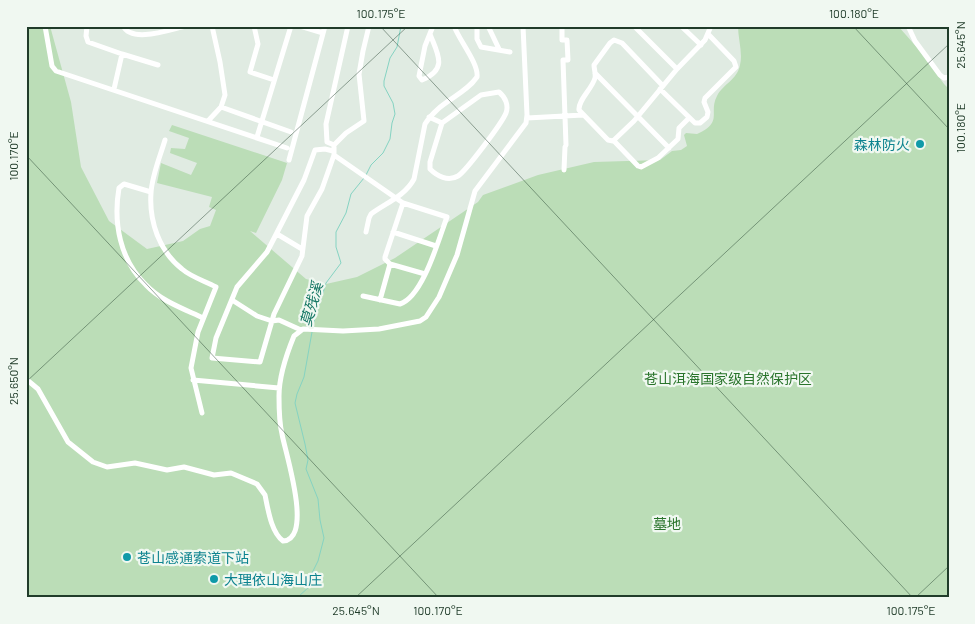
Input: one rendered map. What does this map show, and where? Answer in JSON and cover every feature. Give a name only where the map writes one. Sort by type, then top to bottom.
[{"type":"street","points":[[45,26],[52,66],[56,71],[287,148]]},
{"type":"street","points":[[87,26],[86,36],[88,42],[158,65]]},
{"type":"street","points":[[123,26],[131,34],[140,35],[186,26]]},
{"type":"street","points":[[208,121],[221,107],[225,95],[212,26]]},
{"type":"street","points":[[254,26],[258,44],[250,72],[274,80]]},
{"type":"street","points":[[256,137],[291,26]]},
{"type":"street","points":[[300,26],[323,33]]},
{"type":"street","points":[[289,160],[325,26]]},
{"type":"street","points":[[325,149],[327,142],[326,124],[348,26]]},
{"type":"street","points":[[334,150],[315,150],[304,180],[267,252],[237,287],[216,338],[212,358],[260,362],[272,321],[299,264],[307,216],[322,189],[334,150],[346,133],[364,121],[359,74],[362,50],[369,26]]},
{"type":"street","points":[[430,34],[440,54],[437,67],[430,77],[422,80],[419,76],[425,46],[433,26]]},
{"type":"street","points":[[366,232],[371,214],[396,197],[414,179],[425,124],[429,117],[438,107],[470,85],[477,77],[477,68],[458,37],[454,26]]},
{"type":"street","points":[[477,26],[477,39],[481,48],[510,52]]},
{"type":"street","points":[[488,26],[499,49]]},
{"type":"street","points":[[232,300],[257,316],[272,321],[279,320],[302,330],[343,331],[378,329],[415,322],[426,317],[439,297],[457,255],[475,191],[523,128],[527,118],[523,26]]},
{"type":"street","points":[[562,26],[562,40],[567,40],[568,60],[563,60],[566,145],[564,170]]},
{"type":"street","points":[[634,26],[677,69]]},
{"type":"street","points":[[639,32],[644,26]]},
{"type":"street","points":[[681,26],[700,45]]},
{"type":"street","points":[[614,141],[700,45],[708,35],[711,26]]},
{"type":"street","points":[[908,26],[915,41],[940,76],[944,78],[949,77]]},
{"type":"street","points":[[690,118],[679,128],[679,139],[654,161],[640,167],[614,141],[608,140],[583,116],[578,106],[595,78],[594,66],[610,42],[616,40],[622,43],[690,118],[698,124],[707,117],[708,112],[704,102],[706,98],[736,68],[734,61],[708,35]]},
{"type":"street","points":[[114,89],[122,54]]},
{"type":"street","points":[[595,73],[669,148]]},
{"type":"street","points":[[499,92],[504,95],[507,103],[506,112],[497,126],[466,168],[458,176],[449,179],[437,176],[430,169],[430,162],[442,123],[481,95],[499,92]]},
{"type":"street","points":[[221,107],[291,132]]},
{"type":"street","points":[[527,118],[583,116]]},
{"type":"street","points":[[429,117],[442,123]]},
{"type":"street","points":[[165,140],[151,192],[153,221],[160,243],[170,259],[183,270],[216,287],[203,318],[193,353],[191,368],[202,413]]},
{"type":"street","points":[[327,142],[365,176],[403,203],[447,217],[419,287],[405,302],[400,304],[362,296]]},
{"type":"street","points":[[151,192],[124,184],[119,188],[116,217],[123,251],[129,263],[146,286],[173,304],[203,318]]},
{"type":"street","points":[[403,203],[385,259],[390,264],[425,274]]},
{"type":"street","points":[[393,232],[436,246]]},
{"type":"street","points":[[277,234],[302,249]]},
{"type":"street","points":[[380,300],[390,264]]},
{"type":"street","points":[[26,379],[38,389],[68,442],[93,462],[107,467],[136,463],[167,470],[184,466],[214,474],[231,473],[240,476],[257,484],[263,491],[275,530],[281,540],[286,541],[291,539],[295,533],[297,519],[293,480],[280,427],[280,388],[294,336],[302,330]]},
{"type":"street","points":[[193,380],[280,388]]},
{"type":"green space","name":"苍山洱海国家级自然保护区","points":[[26,26],[50,26],[71,102],[81,167],[109,221],[147,249],[183,241],[200,229],[210,226],[216,210],[209,207],[212,197],[157,183],[161,163],[191,175],[197,163],[170,153],[171,148],[185,149],[189,138],[169,131],[172,125],[287,163],[282,180],[256,233],[250,231],[306,279],[326,284],[357,277],[395,258],[478,202],[483,195],[538,175],[594,162],[660,160],[672,151],[681,150],[687,146],[684,135],[686,133],[697,134],[705,130],[713,121],[717,96],[738,70],[741,56],[738,26],[898,26],[921,52],[947,87],[949,83],[949,598],[26,598]]},
{"type":"waterway","name":"莫残溪","points":[[366,175],[371,165],[383,153],[390,139],[395,114],[393,103],[384,86],[384,81],[390,58],[397,47],[401,26]]},
{"type":"waterway","name":"莫残溪","points":[[312,328],[326,283],[341,263],[336,247],[336,232],[346,213],[351,194],[364,178]]},
{"type":"waterway","name":"莫残溪","points":[[297,598],[311,585],[312,573],[318,561],[324,538],[318,499],[306,469],[308,460],[295,403],[304,377],[312,332]]},
{"type":"place","name":"森林防火","points":[[920,144]]},
{"type":"place","name":"苍山感通索道下站","points":[[127,557]]},
{"type":"place","name":"大理依山海山庄","points":[[214,579]]},
{"type":"park label","name":"墓地","points":[[667,523]]}]
